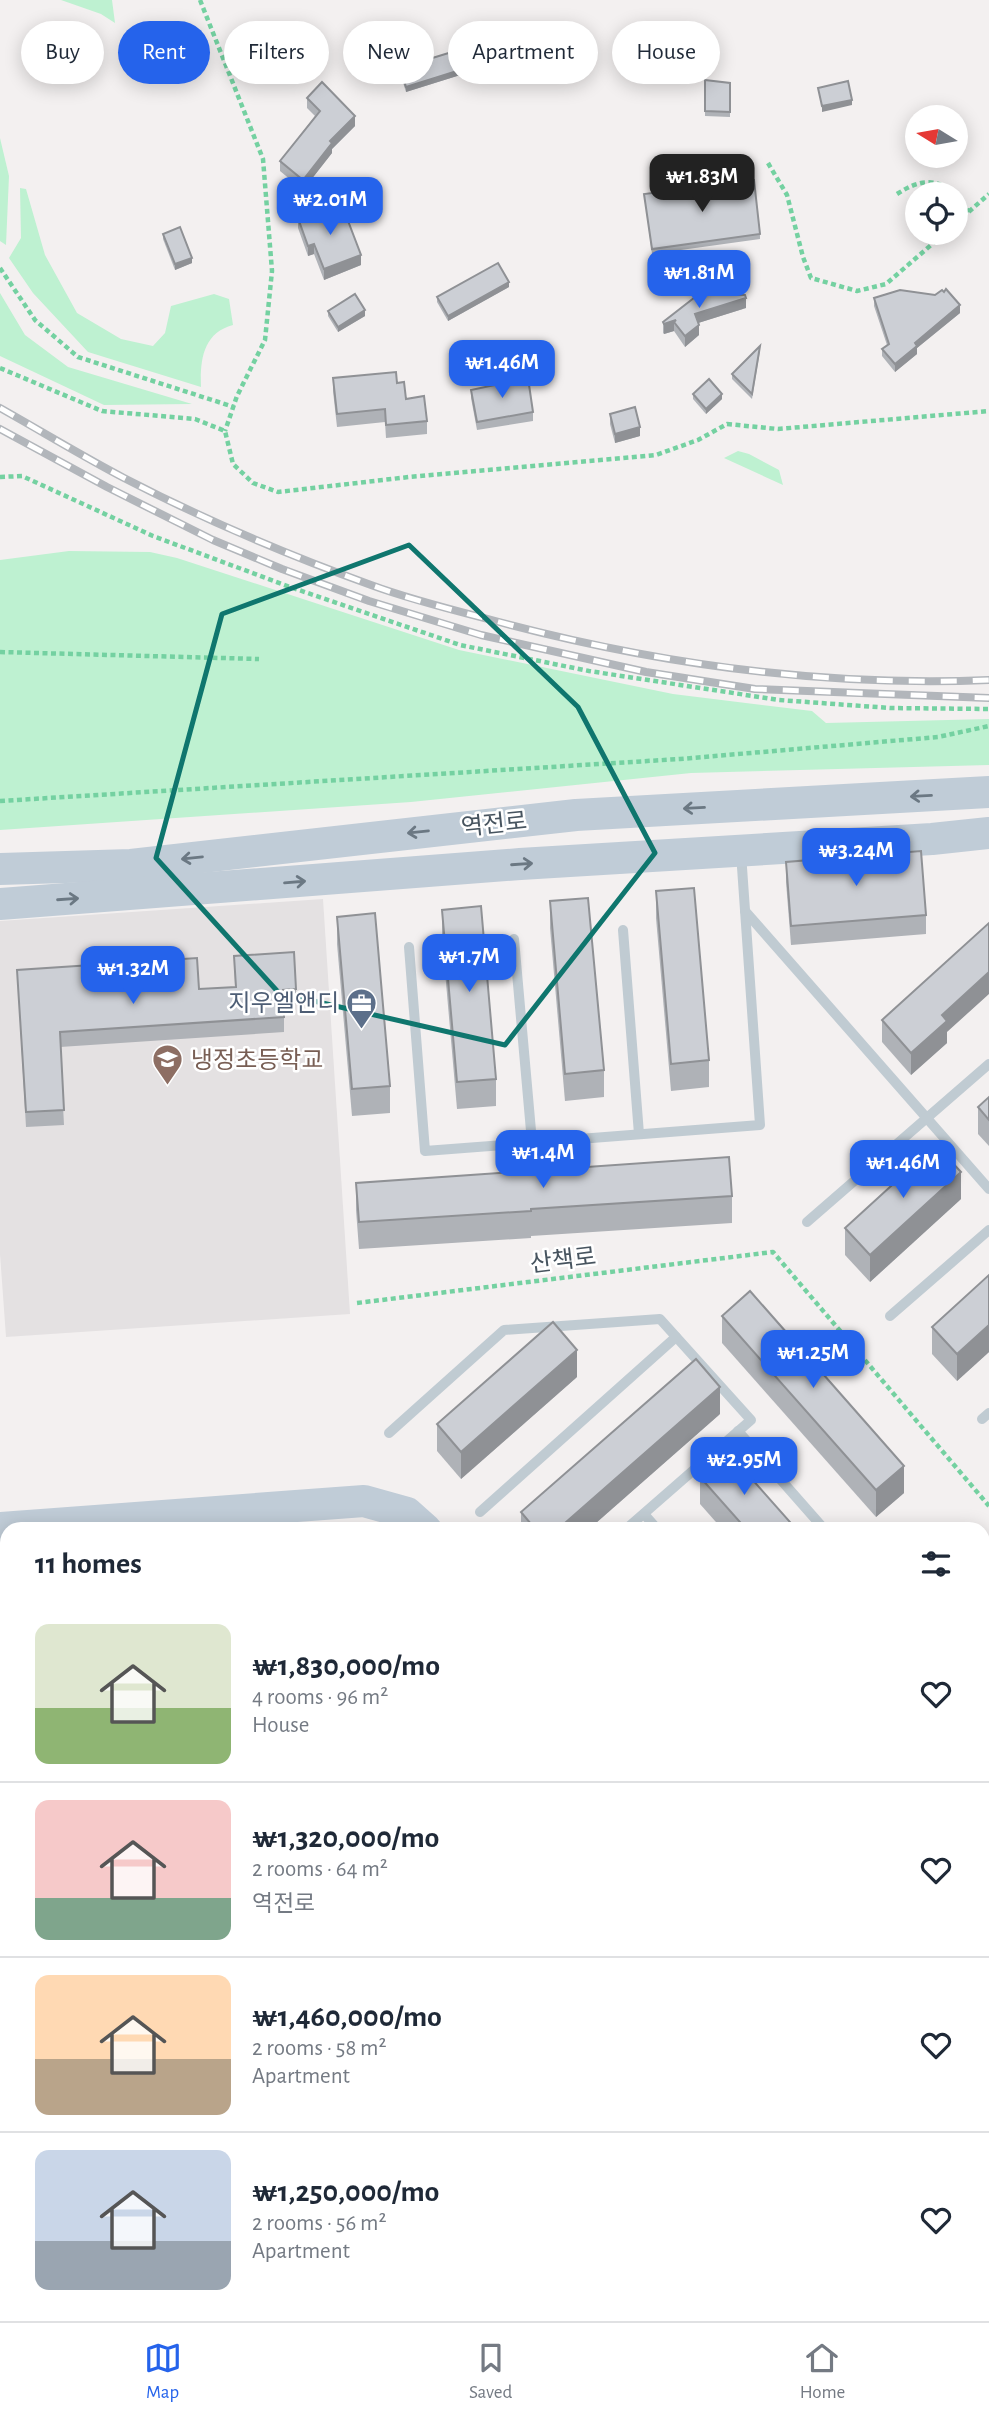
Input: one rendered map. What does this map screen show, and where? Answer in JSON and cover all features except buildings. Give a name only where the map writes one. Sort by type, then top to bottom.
[{"type":"main road","name":"역전로","points":[[0,869],[131,864],[576,815],[989,792]]},
{"type":"main road","name":"역전로","points":[[0,904],[520,864],[932,839],[989,833]]},
{"type":"main road","points":[[81,1522],[364,1501],[407,1513],[417,1522]]},
{"type":"lane","points":[[409,947],[425,1151],[760,1125],[741,851]]},
{"type":"lane","points":[[745,911],[989,1189]]},
{"type":"lane","points":[[623,930],[639,1134]]},
{"type":"lane","points":[[514,939],[532,1142]]},
{"type":"lane","points":[[807,1222],[989,1064]]},
{"type":"lane","points":[[890,1315],[989,1230]]},
{"type":"lane","points":[[389,1433],[504,1329],[660,1319],[751,1420],[634,1522]]},
{"type":"lane","points":[[480,1511],[676,1337]]},
{"type":"lane","points":[[738,1431],[818,1522]]},
{"type":"lane","points":[[644,1514],[651,1522]]},
{"type":"path","points":[[200,0],[263,159],[272,271],[265,340],[233,407],[225,431],[233,464],[253,483],[278,492],[656,455],[698,440],[727,424],[778,429],[989,411]]},
{"type":"path","points":[[768,163],[787,195],[811,278],[857,291],[886,284],[931,245]]},
{"type":"path","points":[[897,194],[905,189]]},
{"type":"path","points":[[969,212],[989,194]]},
{"type":"path","points":[[0,268],[35,320],[78,357],[233,407]]},
{"type":"path","points":[[0,368],[102,411],[195,419],[225,431]]},
{"type":"path","points":[[0,477],[22,476],[153,536],[290,587],[460,645],[589,671],[779,700],[890,708],[989,709]]},
{"type":"path","points":[[0,652],[259,659]]},
{"type":"path","points":[[0,801],[680,759],[938,737],[989,726]]},
{"type":"path","name":"산책로","points":[[357,1303],[773,1252],[989,1506]]},
{"type":"highlighted area","points":[[409,545],[578,707],[655,853],[505,1045],[279,993],[156,858],[222,614]]},
{"type":"shaded area","name":"냉정초등학교","points":[[323,899],[350,1314],[6,1337],[0,1254],[0,921]]},
{"type":"green space","points":[[61,0],[112,0],[115,23],[101,14]]},
{"type":"green space","points":[[0,138],[9,176],[6,245],[0,241]]},
{"type":"green space","points":[[20,188],[26,189],[45,255],[77,313],[121,339],[153,346],[165,333],[171,306],[214,294],[229,299],[233,325],[215,334],[209,341],[201,367],[201,387],[88,352],[33,293],[9,258],[21,238]]},
{"type":"green space","points":[[0,293],[25,335],[68,367],[192,404],[104,405],[0,356]]},
{"type":"green space","points":[[738,451],[779,470],[783,485],[724,458]]},
{"type":"green space","points":[[69,551],[150,552],[177,558],[459,650],[673,694],[812,711],[826,723],[989,719],[989,765],[691,773],[411,802],[0,830],[0,560]]},
{"type":"railway","points":[[0,408],[124,478],[215,522],[277,549],[429,604],[549,635],[736,669],[863,680],[989,680]]},
{"type":"railway","points":[[0,429],[213,540],[369,601],[481,635],[646,672],[755,689],[989,698]]},
{"type":"place","name":"지우엘앤디","points":[[362,1030]]},
{"type":"place","name":"냉정초등학교","points":[[168,1087]]}]
